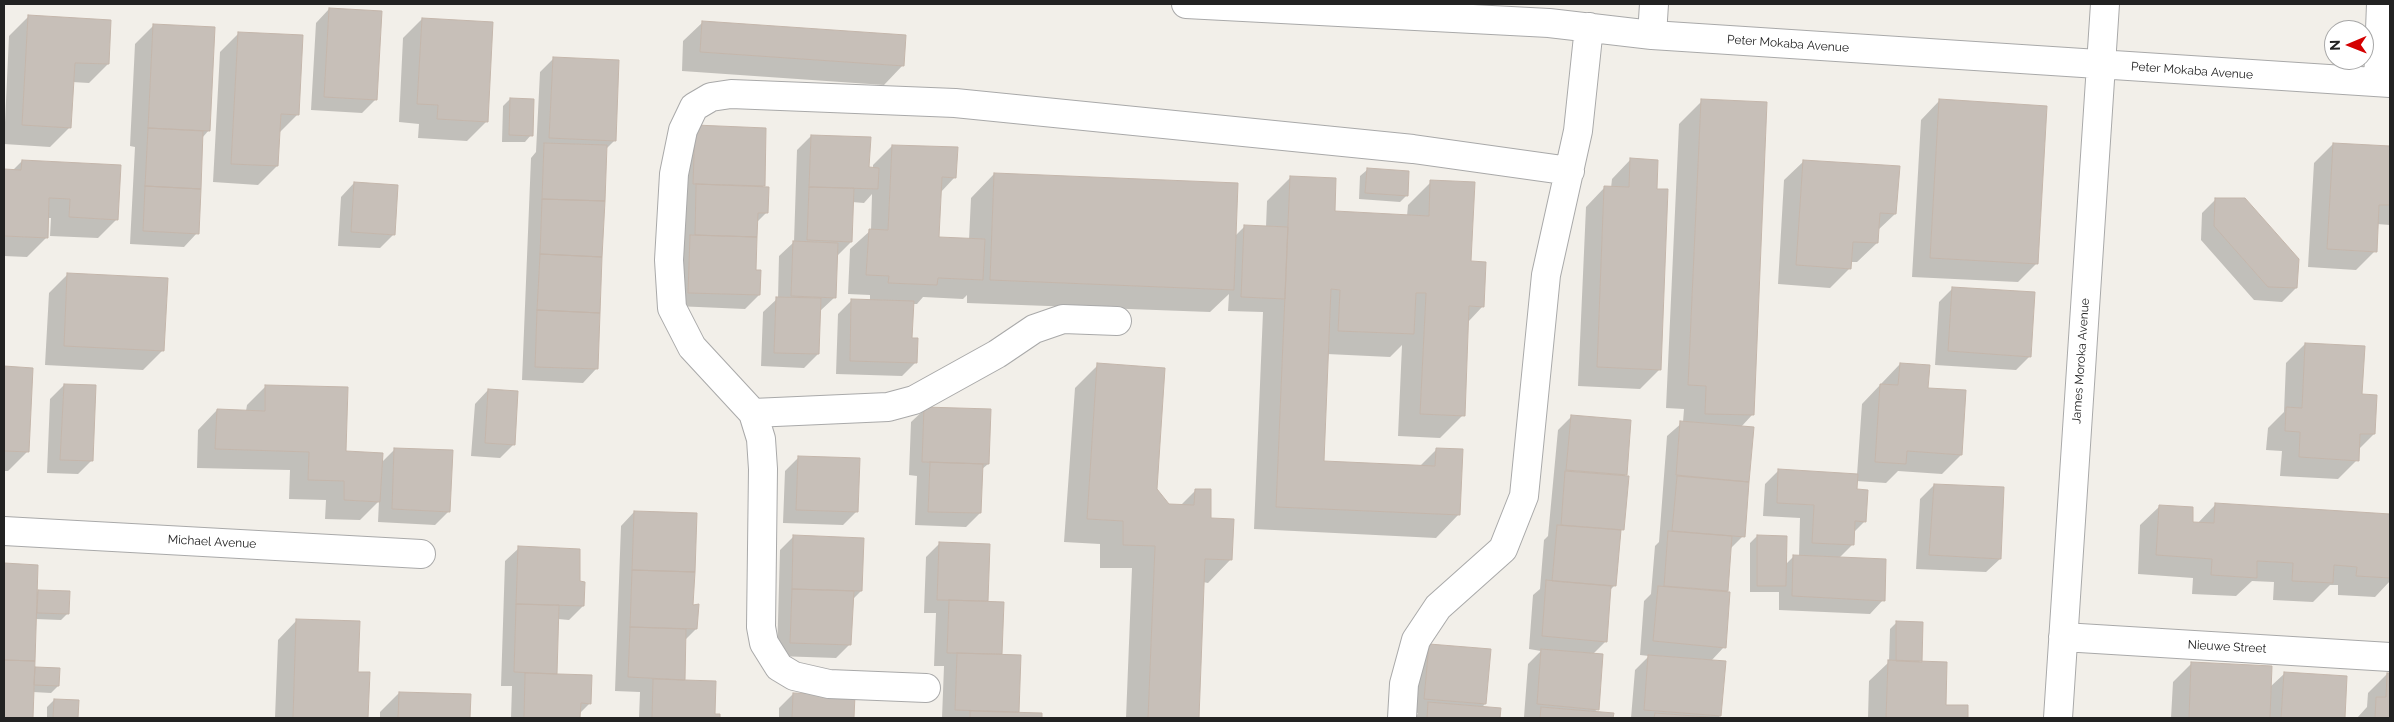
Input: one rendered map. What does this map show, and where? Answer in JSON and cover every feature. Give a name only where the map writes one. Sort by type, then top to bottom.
[{"type":"street","name":"Peter Mokaba Avenue","points":[[1186,4],[1549,23],[1652,35],[2384,82]]},
{"type":"street","points":[[1652,35],[1654,4]]},
{"type":"street","name":"James Moroka Avenue","points":[[2058,718],[2106,4]]},
{"type":"street","points":[[2381,4],[2384,82]]},
{"type":"street","points":[[1402,718],[1404,684],[1416,640],[1438,607],[1503,549],[1524,496],[1546,275],[1578,131],[1589,27]]},
{"type":"street","points":[[926,688],[829,684],[794,676],[779,667],[764,643],[761,627],[763,469],[761,439],[753,412],[692,347],[672,308],[670,260],[674,174],[683,130],[694,106],[711,97],[730,94],[955,103],[1413,149],[1570,171]]},
{"type":"street","points":[[753,412],[888,407],[914,400],[997,354],[1034,329],[1063,319],[1117,321]]},
{"type":"street","name":"Michael Avenue","points":[[4,531],[421,554]]},
{"type":"street","name":"Nieuwe Street","points":[[2063,637],[2390,657]]},
{"type":"building","points":[[329,8],[382,11],[377,100],[324,97]]},
{"type":"building","points":[[28,15],[111,20],[109,64],[75,63],[71,128],[22,125]]},
{"type":"building","points":[[422,18],[493,22],[488,122],[437,119],[438,105],[417,104]]},
{"type":"building","points":[[702,21],[906,35],[904,66],[700,52]]},
{"type":"building","points":[[153,24],[215,27],[210,131],[148,128]]},
{"type":"building","points":[[238,32],[303,35],[299,115],[281,114],[278,166],[231,164]]},
{"type":"building","points":[[553,57],[619,60],[616,141],[549,138]]},
{"type":"building","points":[[510,98],[534,99],[533,136],[509,135]]},
{"type":"building","points":[[1701,99],[1767,102],[1754,415],[1705,414],[1706,386],[1688,385]]},
{"type":"building","points":[[1939,99],[2047,106],[2038,264],[1930,258]]},
{"type":"building","points":[[695,125],[766,128],[765,186],[693,184]]},
{"type":"building","points":[[148,128],[203,131],[201,189],[145,186]]},
{"type":"building","points":[[811,135],[871,137],[869,167],[879,168],[878,189],[809,187]]},
{"type":"building","points":[[544,143],[607,145],[605,201],[542,199]]},
{"type":"building","points":[[2333,143],[2390,146],[2390,205],[2379,205],[2377,252],[2327,249]]},
{"type":"building","points":[[892,145],[958,147],[956,178],[942,177],[939,237],[985,239],[983,280],[938,278],[937,285],[888,283],[889,276],[866,275],[869,229],[888,230]]},
{"type":"building","points":[[1630,158],[1658,160],[1657,189],[1668,189],[1661,370],[1597,367],[1604,186],[1629,187]]},
{"type":"building","points":[[22,160],[121,165],[118,220],[69,217],[70,199],[49,198],[48,238],[4,236],[4,169],[21,170]]},
{"type":"building","points":[[1803,160],[1900,166],[1896,214],[1880,213],[1878,243],[1853,242],[1851,269],[1796,265]]},
{"type":"building","points":[[1367,168],[1409,171],[1408,196],[1365,193]]},
{"type":"building","points":[[994,173],[1238,183],[1234,290],[990,280]]},
{"type":"building","points":[[1290,176],[1336,178],[1335,211],[1429,216],[1430,180],[1475,182],[1471,261],[1486,262],[1484,307],[1469,306],[1465,416],[1420,414],[1426,293],[1416,293],[1414,334],[1338,331],[1340,290],[1331,289],[1324,461],[1435,466],[1436,448],[1463,449],[1460,515],[1276,507]]},
{"type":"building","points":[[354,182],[398,185],[395,235],[351,232]]},
{"type":"building","points":[[696,184],[769,187],[768,213],[758,213],[757,237],[695,235]]},
{"type":"building","points":[[145,186],[201,189],[199,234],[143,231]]},
{"type":"building","points":[[809,187],[854,188],[852,242],[807,240]]},
{"type":"building","points":[[2215,198],[2245,198],[2299,259],[2297,288],[2268,287],[2214,226]]},
{"type":"building","points":[[542,199],[605,201],[602,257],[540,254]]},
{"type":"building","points":[[1244,225],[1288,227],[1285,299],[1241,297]]},
{"type":"building","points":[[690,235],[757,237],[756,270],[761,270],[760,295],[688,293]]},
{"type":"building","points":[[793,241],[838,243],[836,298],[791,296]]},
{"type":"building","points":[[540,254],[602,257],[600,313],[537,310]]},
{"type":"building","points":[[67,273],[168,278],[164,351],[64,346]]},
{"type":"building","points":[[1952,287],[2035,292],[2031,357],[1948,351]]},
{"type":"building","points":[[776,297],[821,298],[819,354],[774,353]]},
{"type":"building","points":[[851,299],[914,301],[912,338],[918,338],[917,363],[850,361]]},
{"type":"building","points":[[537,310],[600,313],[598,369],[535,367]]},
{"type":"building","points":[[2305,343],[2365,346],[2362,394],[2377,395],[2375,434],[2360,434],[2359,461],[2299,457],[2300,432],[2285,431],[2286,407],[2302,408]]},
{"type":"building","points":[[1097,363],[1165,368],[1157,489],[1169,504],[1194,505],[1195,489],[1211,489],[1211,518],[1234,519],[1232,560],[1205,559],[1199,718],[1148,718],[1155,546],[1123,545],[1123,521],[1087,519]]},
{"type":"building","points":[[1900,363],[1930,365],[1928,388],[1966,390],[1962,455],[1907,451],[1906,464],[1875,462],[1880,384],[1898,385]]},
{"type":"building","points":[[4,366],[33,368],[29,452],[4,451]]},
{"type":"building","points":[[64,384],[96,385],[93,461],[60,460]]},
{"type":"building","points":[[265,385],[348,387],[346,451],[383,453],[380,502],[344,500],[344,481],[308,480],[309,452],[215,449],[217,409],[265,411]]},
{"type":"building","points":[[488,389],[518,391],[515,445],[485,443]]},
{"type":"building","points":[[924,407],[991,409],[989,464],[922,462]]},
{"type":"building","points":[[1571,415],[1631,420],[1627,475],[1566,470]]},
{"type":"building","points":[[1680,421],[1754,427],[1749,482],[1676,475]]},
{"type":"building","points":[[394,448],[453,450],[450,512],[392,509]]},
{"type":"building","points":[[798,456],[860,458],[858,512],[796,510]]},
{"type":"building","points":[[930,462],[983,464],[981,513],[928,512]]},
{"type":"building","points":[[1778,469],[1858,474],[1857,489],[1868,490],[1866,522],[1855,521],[1854,545],[1812,543],[1814,505],[1777,503]]},
{"type":"building","points":[[1565,471],[1629,476],[1624,530],[1561,525]]},
{"type":"building","points":[[1677,476],[1749,482],[1745,537],[1672,531]]},
{"type":"building","points":[[1934,484],[2004,487],[2001,559],[1929,555]]},
{"type":"building","points":[[2215,503],[2390,514],[2390,578],[2356,576],[2357,567],[2334,565],[2333,583],[2292,581],[2293,563],[2257,561],[2257,578],[2211,575],[2212,559],[2156,555],[2159,505],[2193,507],[2193,522],[2214,523]]},
{"type":"building","points":[[634,511],[697,513],[695,572],[632,570]]},
{"type":"building","points":[[1557,525],[1621,530],[1616,586],[1552,581]]},
{"type":"building","points":[[1668,531],[1732,536],[1728,591],[1664,586]]},
{"type":"building","points":[[793,535],[864,538],[862,591],[792,589]]},
{"type":"building","points":[[1757,535],[1787,536],[1786,586],[1757,586]]},
{"type":"building","points":[[939,542],[990,544],[988,601],[937,600]]},
{"type":"building","points":[[518,546],[580,549],[580,581],[585,582],[584,606],[516,604]]},
{"type":"building","points":[[1793,555],[1886,559],[1885,601],[1792,596]]},
{"type":"building","points":[[4,563],[38,565],[35,661],[4,660]]},
{"type":"building","points":[[632,570],[695,572],[693,605],[699,604],[697,629],[630,627]]},
{"type":"building","points":[[1546,580],[1611,586],[1607,642],[1542,636]]},
{"type":"building","points":[[1658,586],[1730,592],[1726,648],[1653,641]]},
{"type":"building","points":[[792,589],[854,591],[851,645],[790,643]]},
{"type":"building","points":[[38,590],[70,591],[69,614],[37,613]]},
{"type":"building","points":[[949,600],[1004,602],[1002,654],[947,653]]},
{"type":"building","points":[[516,604],[559,605],[557,674],[514,672]]},
{"type":"building","points":[[296,619],[360,621],[358,672],[370,672],[368,718],[293,718]]},
{"type":"building","points":[[1896,621],[1923,622],[1922,662],[1896,661]]},
{"type":"building","points":[[630,627],[686,629],[685,680],[628,677]]},
{"type":"building","points":[[1429,644],[1491,649],[1486,704],[1424,699]]},
{"type":"building","points":[[1541,649],[1603,654],[1599,710],[1537,704]]},
{"type":"building","points":[[957,653],[1021,655],[1019,712],[955,710]]},
{"type":"building","points":[[1648,655],[1726,661],[1721,716],[1644,710]]},
{"type":"building","points":[[4,660],[35,661],[33,718],[4,718]]},
{"type":"building","points":[[1888,660],[1947,662],[1946,705],[1968,705],[1968,718],[1886,718]]},
{"type":"building","points":[[2191,662],[2272,666],[2270,718],[2189,718]]},
{"type":"building","points":[[35,667],[60,668],[59,686],[34,685]]},
{"type":"building","points":[[2284,672],[2347,676],[2345,718],[2281,718]]},
{"type":"building","points":[[525,673],[592,675],[591,704],[581,703],[580,718],[524,718]]},
{"type":"building","points":[[2387,673],[2390,673],[2390,718],[2375,718],[2376,697],[2386,697]]},
{"type":"building","points":[[653,679],[716,681],[715,714],[720,714],[720,718],[652,718]]},
{"type":"building","points":[[399,692],[471,694],[470,718],[398,718]]},
{"type":"building","points":[[793,693],[855,695],[854,718],[792,718]]},
{"type":"building","points":[[54,699],[79,700],[78,718],[53,718]]},
{"type":"building","points":[[1428,702],[1501,708],[1500,718],[1427,718]]},
{"type":"building","points":[[1541,707],[1614,713],[1613,718],[1540,718]]},
{"type":"building","points":[[970,711],[1042,713],[1042,718],[970,718]]},
{"type":"building","points":[[1655,713],[1721,718],[1654,718]]}]
